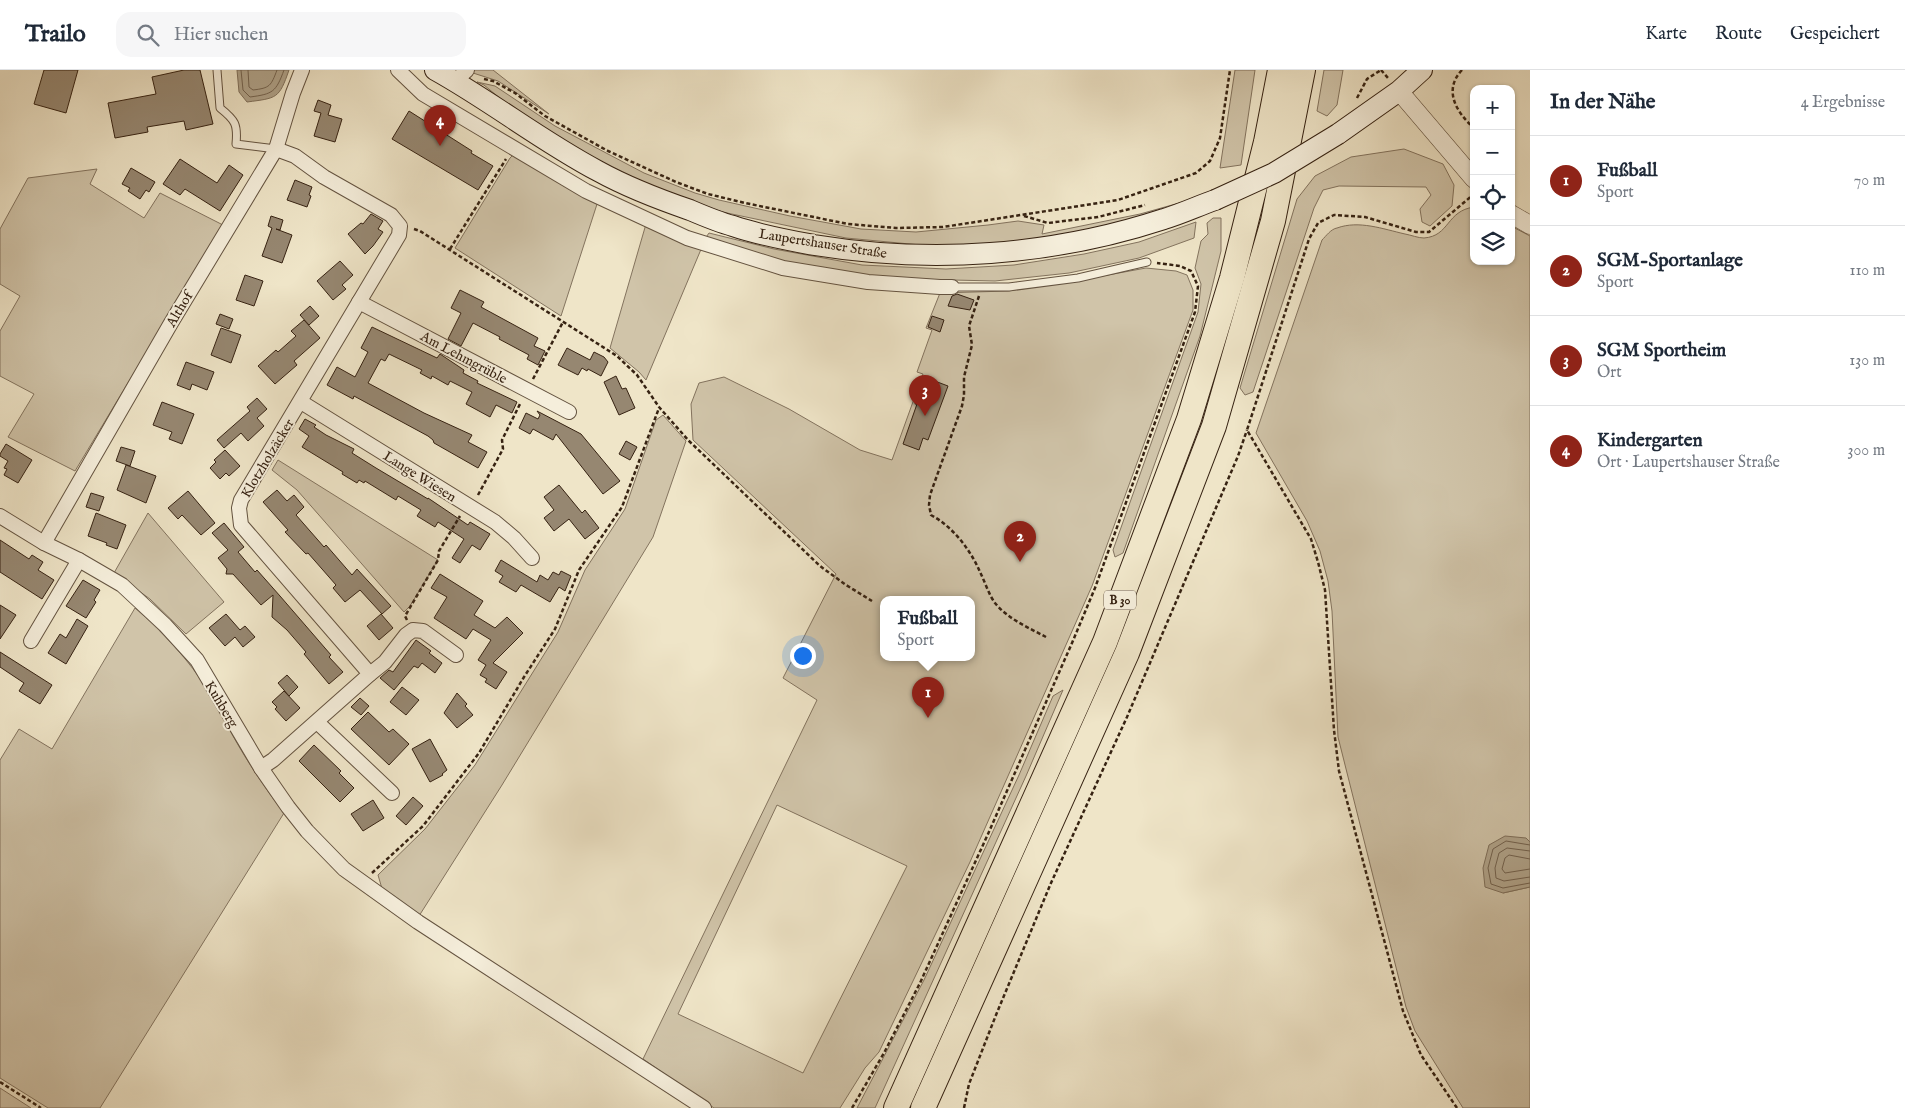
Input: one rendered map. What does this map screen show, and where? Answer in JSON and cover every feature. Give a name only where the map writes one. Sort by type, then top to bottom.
[{"type":"highway","name":"B 30","points":[[896,1108],[1105,642],[1189,419],[1232,278],[1266,142],[1280,70]]},
{"type":"highway","name":"B 30","points":[[923,1108],[1127,653],[1214,426],[1274,221],[1305,70]]},
{"type":"main road","name":"Laupertshauser Straße","points":[[435,70],[462,75],[552,144],[599,172],[655,198],[734,227],[779,238],[840,249],[893,255],[1019,252],[1077,242],[1166,219],[1215,200],[1274,172],[1338,134],[1399,91],[1422,70]]},
{"type":"street","name":"Althof","points":[[44,543],[171,323],[276,149],[302,70]]},
{"type":"street","points":[[398,70],[423,94],[586,191],[687,238],[774,265],[868,282],[924,287],[952,287]]},
{"type":"street","points":[[1399,91],[1471,175]]},
{"type":"street","points":[[276,149],[295,156],[324,177],[391,214],[400,226]]},
{"type":"street","points":[[1515,216],[1530,225]]},
{"type":"street","name":"Klotzholzäcker","points":[[370,674],[240,525],[239,508],[244,493],[399,235],[400,226]]},
{"type":"street","name":"Am Lehmgrüble","points":[[359,302],[569,412]]},
{"type":"street","name":"Lange Wiesen","points":[[300,402],[495,522],[514,538],[532,558]]},
{"type":"street","name":"Kuhberg","points":[[0,516],[44,543],[79,560],[122,585],[165,625],[197,660],[261,768],[288,807],[307,831],[344,869],[418,922],[704,1108]]},
{"type":"street","points":[[31,641],[79,560]]},
{"type":"street","points":[[261,768],[273,760],[385,662],[406,635],[413,630],[422,631],[456,655]]},
{"type":"street","points":[[317,722],[392,793]]},
{"type":"lane","points":[[217,70],[220,108],[232,118],[237,128],[236,144],[276,149]]},
{"type":"lane","points":[[952,287],[1009,287],[1078,278],[1148,262]]},
{"type":"path","points":[[462,75],[493,81],[515,93],[545,116],[608,151],[676,182],[708,194],[848,224],[896,228],[943,227],[1118,200],[1196,173],[1210,161],[1220,138],[1230,70]]},
{"type":"path","points":[[1357,99],[1361,94],[1366,79],[1381,70]]},
{"type":"path","points":[[1462,70],[1456,76],[1452,92],[1455,107],[1470,124]]},
{"type":"path","points":[[450,249],[514,148]]},
{"type":"path","points":[[964,1108],[969,1084],[1051,883],[1131,708],[1238,456],[1305,252],[1318,223],[1334,214],[1365,217],[1416,232],[1429,232],[1470,197]]},
{"type":"path","points":[[1022,216],[1048,223],[1098,217],[1146,205]]},
{"type":"path","points":[[400,226],[420,231],[617,356],[637,374],[659,407],[689,441],[820,566],[872,601]]},
{"type":"path","points":[[852,1108],[884,1053],[920,983],[1096,588],[1195,312],[1198,286],[1191,271],[1180,266],[1148,262]]},
{"type":"path","points":[[982,287],[969,326],[972,345],[964,377],[962,406],[930,495],[929,505],[931,515],[942,521],[966,548],[979,569],[994,601],[1001,610],[1046,637]]},
{"type":"path","points":[[413,630],[405,616],[438,560],[439,551],[463,512],[475,501],[503,449],[502,440],[563,322]]},
{"type":"path","points":[[362,882],[422,826],[479,753],[524,676],[555,629],[580,570],[622,507],[659,407]]},
{"type":"path","points":[[1247,430],[1311,539],[1325,590],[1334,730],[1339,771],[1403,1011],[1421,1055],[1457,1108]]},
{"type":"path","points":[[0,1082],[41,1108]]},
{"type":"shaded area","points":[[474,70],[493,70],[549,114],[498,81],[473,73]]},
{"type":"shaded area","points":[[1235,70],[1255,70],[1241,165],[1220,168]]},
{"type":"shaded area","points":[[1324,70],[1343,70],[1337,105],[1327,116],[1317,111]]},
{"type":"shaded area","points":[[477,82],[495,86],[555,126],[644,173],[695,193],[790,216],[861,229],[916,232],[1018,221],[1044,225],[1042,234],[1140,214],[1204,196],[1111,228],[999,244],[942,247],[846,238],[727,213],[676,199],[589,157],[508,105],[484,85]]},
{"type":"shaded area","points":[[1404,149],[1443,164],[1454,185],[1452,206],[1430,226],[1422,222],[1420,209],[1431,195],[1426,187],[1339,186],[1323,190],[1314,208],[1253,392],[1245,395],[1240,388],[1297,199],[1315,176],[1351,157]]},
{"type":"shaded area","points":[[514,154],[598,201],[561,316],[455,248]]},
{"type":"shaded area","points":[[97,169],[90,184],[144,218],[160,193],[223,225],[75,471],[8,437],[34,394],[0,376],[0,331],[20,296],[0,284],[0,229],[28,178]]},
{"type":"shaded area","points":[[1470,208],[1470,265],[1515,265],[1515,228],[1530,236],[1530,842],[1526,838],[1503,893],[1530,887],[1530,1108],[1463,1108],[1415,1031],[1406,1007],[1338,737],[1332,611],[1328,581],[1320,551],[1307,521],[1256,433],[1322,240],[1337,228],[1354,225],[1380,228],[1424,238],[1439,233],[1458,213]]},
{"type":"shaded area","points":[[1213,218],[1221,218],[1221,251],[1200,336],[1123,553],[1115,557],[1113,550],[1198,312],[1201,284],[1195,268],[1201,241],[1208,234],[1207,223]]},
{"type":"shaded area","points":[[1196,222],[1194,238],[1139,258],[1069,273],[995,281],[869,278],[782,263],[704,240],[709,233],[774,249],[862,265],[946,269],[1014,265],[1084,254],[1139,242]]},
{"type":"shaded area","points":[[646,224],[702,247],[646,380],[610,348]]},
{"type":"shaded area","points":[[1146,268],[1176,271],[1187,275],[1193,290],[1193,310],[1092,586],[970,862],[879,1052],[865,1068],[840,1108],[714,1108],[643,1059],[817,700],[783,678],[836,574],[693,440],[691,404],[699,383],[724,377],[789,409],[860,450],[892,460],[923,374],[917,372],[932,330],[926,328],[940,293],[1008,291]],"holes":[[[777,805],[907,866],[803,1073],[678,1014]]]},
{"type":"shaded area","points":[[663,415],[686,441],[653,537],[502,785],[419,916],[383,892],[378,875],[425,829],[475,765],[558,632],[585,570],[625,509],[656,420]]},
{"type":"shaded area","points":[[278,460],[438,560],[410,606],[404,612],[297,490],[272,470]]},
{"type":"shaded area","points":[[148,513],[224,602],[186,634],[150,599],[114,573]]},
{"type":"shaded area","points":[[135,608],[156,627],[201,680],[251,766],[284,813],[100,1108],[48,1108],[0,1078],[0,760],[19,729],[52,749]]},
{"type":"shaded area","points":[[1063,690],[1026,776],[875,1108],[857,1108],[924,980],[1019,775],[1053,696]]},
{"type":"shaded area","points":[[0,1088],[31,1108],[0,1108]]},
{"type":"water","points":[[237,70],[289,70],[282,87],[276,95],[271,98],[247,102],[239,92]]},
{"type":"water","points":[[1505,836],[1526,838],[1530,842],[1530,887],[1503,893],[1485,887],[1483,868],[1489,845]]},
{"type":"building","points":[[44,70],[78,70],[66,113],[34,104]]},
{"type":"building","points":[[184,70],[200,70],[213,124],[186,130],[184,121],[147,127],[148,132],[115,138],[108,103],[156,94],[152,77]]},
{"type":"building","points":[[318,100],[331,105],[328,115],[342,119],[335,142],[314,136],[321,113],[314,111]]},
{"type":"building","points":[[409,111],[493,166],[478,190],[392,139]]},
{"type":"building","points":[[180,159],[217,183],[229,165],[243,175],[220,211],[185,189],[180,195],[163,184]]},
{"type":"building","points":[[131,168],[155,182],[149,192],[146,190],[140,199],[128,191],[130,188],[122,184]]},
{"type":"building","points":[[295,180],[312,187],[307,207],[287,200]]},
{"type":"building","points":[[371,214],[383,221],[378,229],[383,232],[365,254],[348,234],[361,223],[363,224]]},
{"type":"building","points":[[271,216],[283,220],[280,230],[276,229],[292,235],[282,263],[262,256],[272,228],[268,226]]},
{"type":"building","points":[[340,261],[353,275],[342,285],[346,289],[333,300],[317,281]]},
{"type":"building","points":[[245,275],[263,281],[254,306],[236,300]]},
{"type":"building","points":[[460,290],[484,302],[481,307],[538,338],[534,346],[545,351],[538,365],[527,359],[529,355],[473,323],[461,346],[448,339],[461,313],[451,308]]},
{"type":"building","points":[[957,294],[974,300],[970,310],[948,306],[952,296]]},
{"type":"building","points":[[310,306],[319,316],[309,325],[300,315]]},
{"type":"building","points":[[220,314],[233,319],[229,329],[216,324]]},
{"type":"building","points":[[932,316],[944,320],[940,332],[928,327]]},
{"type":"building","points":[[304,320],[320,338],[294,361],[297,365],[275,384],[258,366],[296,336],[291,331]]},
{"type":"building","points":[[372,327],[437,358],[440,354],[464,370],[463,373],[478,381],[477,383],[517,402],[512,413],[496,405],[490,417],[466,404],[472,392],[450,381],[448,385],[432,376],[431,379],[420,373],[422,370],[389,354],[385,361],[381,359],[368,383],[424,413],[472,435],[468,442],[487,452],[478,468],[434,443],[428,436],[354,396],[353,399],[327,385],[337,367],[355,377],[368,352],[361,348]]},
{"type":"building","points":[[221,328],[241,335],[231,363],[211,355]]},
{"type":"building","points":[[567,348],[590,360],[594,352],[604,357],[608,362],[601,376],[582,368],[578,375],[558,365]]},
{"type":"building","points":[[186,362],[214,372],[207,390],[192,384],[190,390],[177,385]]},
{"type":"building","points":[[616,376],[622,389],[626,388],[635,408],[619,415],[604,382]]},
{"type":"building","points":[[924,377],[948,386],[928,440],[923,438],[919,450],[903,444]]},
{"type":"building","points":[[257,398],[267,409],[257,418],[264,426],[248,441],[241,433],[224,448],[217,440],[250,411],[247,407]]},
{"type":"building","points":[[162,402],[194,414],[182,444],[169,439],[172,432],[153,425]]},
{"type":"building","points":[[537,411],[581,434],[620,481],[603,494],[556,434],[553,440],[533,429],[530,434],[519,428],[526,413],[538,419],[540,415]]},
{"type":"building","points":[[305,419],[316,425],[314,427],[326,435],[354,449],[352,453],[376,468],[428,498],[468,525],[470,522],[490,534],[480,550],[472,545],[460,563],[452,558],[464,539],[438,522],[435,527],[417,516],[421,510],[398,496],[396,500],[365,481],[364,483],[359,480],[357,483],[342,474],[343,472],[302,447],[309,436],[299,429]]},
{"type":"building","points":[[626,441],[637,447],[630,460],[619,454]]},
{"type":"building","points":[[6,444],[32,460],[18,483],[4,475],[7,469],[4,468],[8,461],[0,456],[0,454]]},
{"type":"building","points":[[121,447],[135,451],[130,466],[116,461]]},
{"type":"building","points":[[225,450],[240,466],[229,476],[226,473],[220,479],[210,468],[216,462],[214,460]]},
{"type":"building","points":[[126,465],[156,476],[146,503],[117,490]]},
{"type":"building","points":[[559,485],[582,513],[585,510],[599,528],[585,539],[569,519],[554,531],[544,518],[554,510],[544,497]]},
{"type":"building","points":[[277,490],[287,501],[294,495],[304,507],[296,515],[352,575],[357,569],[391,606],[382,614],[360,590],[345,602],[333,588],[336,585],[308,553],[306,554],[285,532],[288,530],[263,502]]},
{"type":"building","points":[[188,491],[215,523],[201,535],[182,515],[178,519],[168,508]]},
{"type":"building","points":[[91,493],[104,497],[99,511],[86,507]]},
{"type":"building","points":[[96,513],[126,525],[117,549],[88,536]]},
{"type":"building","points":[[224,523],[244,547],[238,552],[255,572],[257,570],[280,596],[331,655],[329,657],[343,672],[329,684],[304,654],[306,652],[287,630],[272,617],[273,595],[261,605],[233,574],[226,574],[227,569],[218,558],[228,550],[212,533]]},
{"type":"building","points":[[0,540],[29,559],[32,555],[43,562],[38,570],[54,580],[42,599],[0,572]]},
{"type":"building","points":[[501,560],[537,582],[540,575],[548,580],[553,572],[559,575],[561,571],[571,576],[565,591],[559,587],[550,602],[521,585],[516,592],[499,582],[503,576],[495,571]]},
{"type":"building","points":[[440,574],[483,601],[474,615],[495,628],[507,617],[523,633],[493,663],[507,672],[496,689],[485,682],[487,679],[480,675],[486,665],[478,660],[491,640],[473,629],[466,639],[434,618],[447,597],[431,588]]},
{"type":"building","points":[[83,580],[100,590],[94,600],[96,602],[86,618],[66,606]]},
{"type":"building","points":[[0,605],[16,615],[0,639]]},
{"type":"building","points":[[226,614],[240,630],[245,626],[255,637],[243,647],[235,637],[225,646],[209,628]]},
{"type":"building","points":[[381,614],[393,628],[379,640],[367,626]]},
{"type":"building","points":[[77,619],[88,626],[66,664],[48,653],[60,634],[66,638]]},
{"type":"building","points":[[416,640],[431,651],[429,653],[442,663],[435,673],[422,663],[418,668],[414,666],[394,690],[380,678],[389,670],[393,672]]},
{"type":"building","points":[[0,652],[52,685],[40,704],[19,691],[24,683],[0,667]]},
{"type":"building","points":[[287,675],[298,687],[289,696],[278,683]]},
{"type":"building","points":[[402,687],[419,700],[406,715],[390,702]]},
{"type":"building","points":[[284,691],[300,708],[286,721],[275,709],[277,707],[272,702]]},
{"type":"building","points":[[457,693],[467,704],[465,706],[473,715],[457,728],[444,713]]},
{"type":"building","points":[[360,698],[369,706],[361,715],[351,707]]},
{"type":"building","points":[[368,712],[389,732],[393,729],[409,744],[389,765],[351,729]]},
{"type":"building","points":[[430,739],[447,770],[443,775],[430,782],[412,749]]},
{"type":"building","points":[[314,745],[341,771],[339,773],[354,788],[340,802],[299,761]]},
{"type":"building","points":[[413,797],[423,806],[406,825],[396,816]]},
{"type":"building","points":[[373,800],[384,818],[363,831],[351,814]]},
{"type":"place","name":"Kindergarten","points":[[440,146]]},
{"type":"place","name":"SGM Sportheim","points":[[925,416]]},
{"type":"place","name":"SGM-Sportanlage","points":[[1020,562]]},
{"type":"place","name":"Fußball","points":[[928,718]]}]
